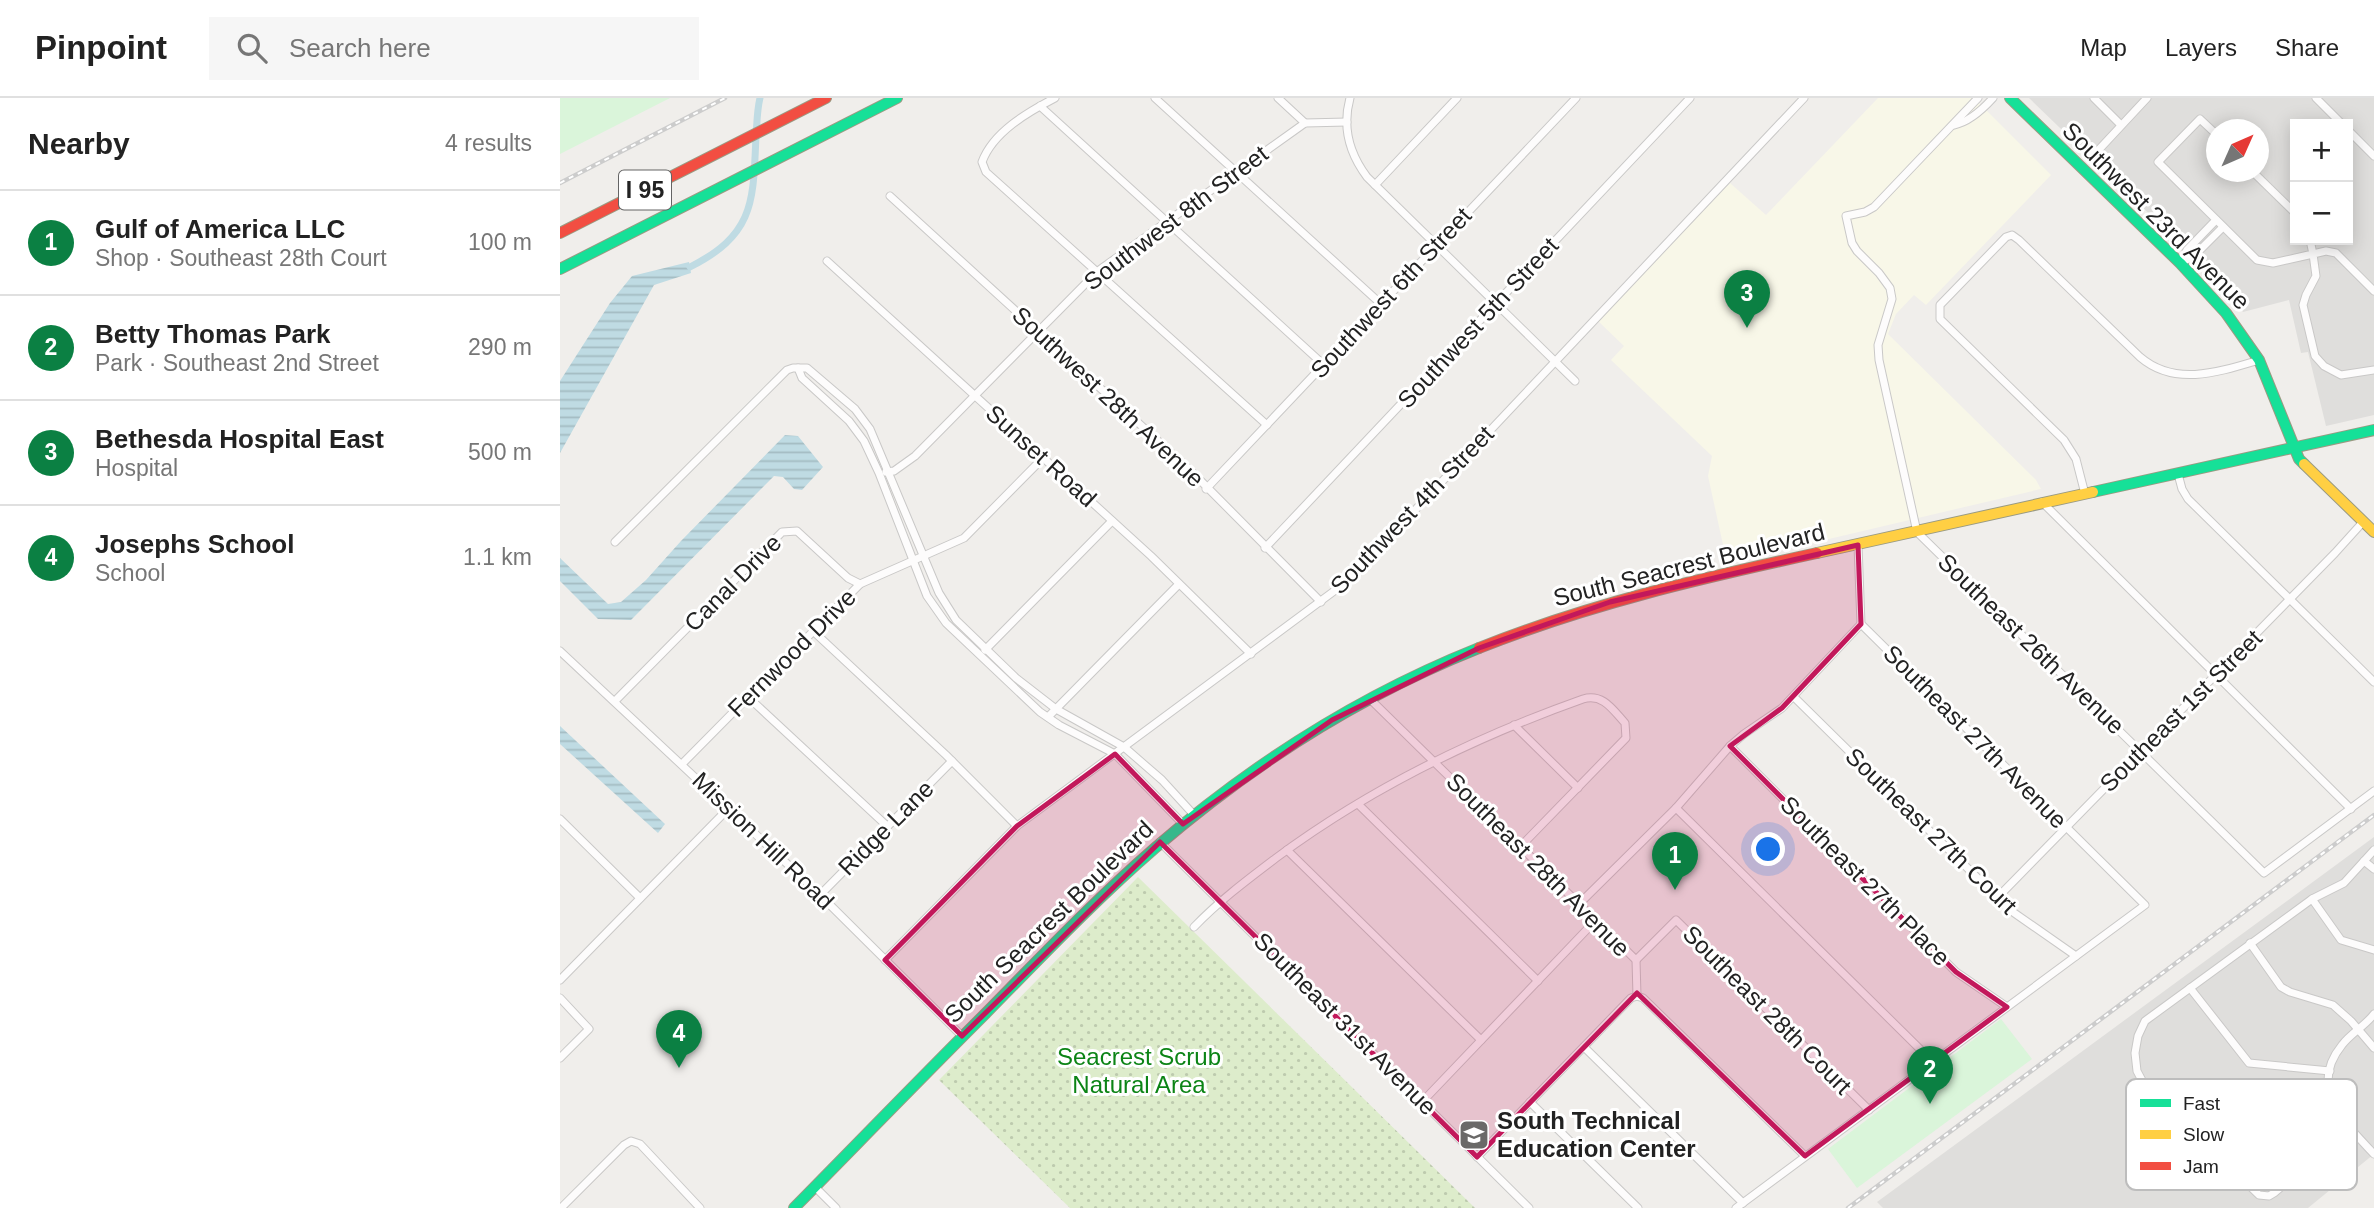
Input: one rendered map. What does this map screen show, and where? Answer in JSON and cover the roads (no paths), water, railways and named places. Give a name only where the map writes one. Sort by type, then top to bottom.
[{"type":"main road","name":"I 95","points":[[560,233],[827,98]]},
{"type":"main road","name":"I 95","points":[[560,269],[897,98]]},
{"type":"main road","name":"Southwest 23rd Avenue","points":[[2010,98],[2180,263],[2226,313],[2259,359],[2299,459],[2374,532]]},
{"type":"main road","name":"South Seacrest Boulevard","points":[[794,1208],[1089,908],[1160,842],[1295,743],[1370,699],[1468,652],[1562,617],[1659,589],[2374,430]]},
{"type":"street","points":[[1055,98],[1022,115],[987,150],[982,162],[986,172],[1267,425]]},
{"type":"street","points":[[1155,98],[1381,304]]},
{"type":"street","points":[[1278,98],[1305,123],[1347,122]]},
{"type":"street","points":[[1350,98],[1347,122],[1349,140],[1354,157],[1375,186],[1575,381]]},
{"type":"street","points":[[1375,186],[1457,98]]},
{"type":"street","name":"Southwest 6th Street","points":[[1206,489],[1576,98]]},
{"type":"street","name":"Southwest 5th Street","points":[[1265,548],[1690,98]]},
{"type":"street","name":"Southwest 4th Street","points":[[885,960],[1017,826],[1349,580],[1804,98]]},
{"type":"street","points":[[1917,532],[1879,360],[1878,345],[1892,299],[1890,288],[1852,243],[1846,216],[1874,207],[1978,98]]},
{"type":"street","points":[[1954,125],[1961,124],[1982,110],[1993,98]]},
{"type":"street","points":[[2094,98],[2121,125]]},
{"type":"street","points":[[2092,156],[2147,98]]},
{"type":"street","points":[[2316,98],[2337,119]]},
{"type":"street","points":[[1040,106],[1324,365]]},
{"type":"street","points":[[2206,125],[2200,119],[2158,162],[2222,227],[2253,257],[2262,262],[2273,263],[2326,251],[2336,253],[2374,291]]},
{"type":"street","name":"Southwest 8th Street","points":[[889,472],[915,456],[1098,271],[1305,123]]},
{"type":"street","points":[[2353,135],[2374,156]]},
{"type":"street","points":[[2263,182],[2290,208]]},
{"type":"street","name":"Southwest 28th Avenue","points":[[890,196],[1191,471],[1321,602]]},
{"type":"street","points":[[2180,263],[2187,250],[2216,220]]},
{"type":"street","points":[[2180,263],[2194,256],[2222,227]]},
{"type":"street","points":[[2085,494],[2076,459],[2064,440],[1940,319],[1940,305],[2006,237],[2012,235],[2019,240],[2140,357],[2165,373],[2198,375],[2259,359]]},
{"type":"street","points":[[2311,245],[2316,276],[2303,305],[2315,356],[2327,369],[2341,374],[2374,370]]},
{"type":"street","name":"Sunset Road","points":[[827,261],[1112,521],[1251,654]]},
{"type":"street","points":[[798,368],[802,378],[854,426],[879,473],[935,611],[978,656],[1048,718],[1115,754],[1183,824]]},
{"type":"street","points":[[615,542],[787,370],[807,368],[855,409],[870,429],[939,593],[956,620],[1016,678],[1056,709],[1124,747],[1161,780],[1194,815]]},
{"type":"street","name":"Fernwood Drive","points":[[682,764],[860,584],[964,538],[1043,458]]},
{"type":"street","points":[[879,473],[889,472]]},
{"type":"street","points":[[2178,474],[2188,499],[2374,682]]},
{"type":"street","points":[[2042,502],[2351,809],[2374,791]]},
{"type":"street","points":[[978,656],[1112,521]]},
{"type":"street","name":"Southeast 1st Street","points":[[1997,898],[2363,522]]},
{"type":"street","name":"Canal Drive","points":[[615,701],[782,532],[797,531],[848,578],[860,584]]},
{"type":"street","name":"Southeast 26th Avenue","points":[[1917,532],[2264,873],[2351,809]]},
{"type":"street","name":"Southeast 27th Avenue","points":[[1858,545],[1861,624],[2145,905],[2076,956]]},
{"type":"street","points":[[1048,718],[1179,584]]},
{"type":"street","points":[[1579,904],[1676,808],[1730,746],[1794,697],[1861,624]]},
{"type":"street","points":[[813,631],[1017,826]]},
{"type":"street","name":"Mission Hill Road","points":[[560,650],[820,895],[962,1036]]},
{"type":"street","points":[[748,697],[887,826]]},
{"type":"street","points":[[1194,927],[1220,901],[1287,850],[1358,804],[1433,762],[1514,725],[1590,697],[1604,701],[1625,723],[1627,733],[1623,742],[1520,847]]},
{"type":"street","name":"Southeast 27th Court","points":[[1794,697],[2010,910],[2076,956]]},
{"type":"street","name":"Southeast 28th Avenue","points":[[1370,699],[1636,960],[1637,996]]},
{"type":"street","points":[[1514,725],[1578,788]]},
{"type":"street","name":"Southeast 27th Place","points":[[1730,746],[1956,972],[2007,1007]]},
{"type":"street","name":"Ridge Lane","points":[[820,895],[952,761]]},
{"type":"street","points":[[1358,804],[1538,981]]},
{"type":"street","points":[[560,980],[723,814],[725,807]]},
{"type":"street","points":[[1676,808],[1933,1062]]},
{"type":"street","points":[[560,819],[640,898]]},
{"type":"street","name":"Southeast 31st Avenue","points":[[1160,842],[1529,1208]]},
{"type":"street","points":[[1287,850],[1481,1040]]},
{"type":"street","points":[[2142,1079],[2137,1070],[2135,1047],[2146,1021],[2250,943],[2312,900],[2344,883],[2374,850]]},
{"type":"street","points":[[2364,861],[2374,869]]},
{"type":"street","points":[[2312,900],[2341,940],[2374,950]]},
{"type":"street","name":"Southeast 28th Court","points":[[1636,960],[1676,920],[1869,1110]]},
{"type":"street","points":[[1423,1101],[1595,921]]},
{"type":"street","points":[[2250,943],[2281,987],[2333,1004],[2374,1048]]},
{"type":"street","points":[[1736,1208],[2076,956]]},
{"type":"street","points":[[2190,988],[2249,1063],[2330,1071]]},
{"type":"street","points":[[1477,1157],[1632,998],[1637,996],[1643,998],[1805,1156]]},
{"type":"street","points":[[560,998],[589,1028],[560,1058]]},
{"type":"street","points":[[2330,1079],[2337,1051],[2374,1014]]},
{"type":"street","points":[[1584,1047],[1743,1203]]},
{"type":"street","points":[[1530,1102],[1638,1208]]},
{"type":"street","points":[[2357,1135],[2372,1149]]},
{"type":"street","points":[[561,1208],[624,1144],[631,1141],[640,1144],[701,1208]]},
{"type":"street","points":[[815,1187],[836,1208]]},
{"type":"street","points":[[2254,1190],[2259,1195],[2269,1196],[2278,1190]]},
{"type":"water","points":[[689,262],[691,273],[654,285],[560,453],[560,381],[610,303],[632,276]]},
{"type":"water","points":[[785,435],[798,436],[823,467],[802,490],[794,489],[783,477],[774,476],[631,620],[598,619],[560,581],[560,558],[608,604],[621,602],[646,580]]},
{"type":"water","points":[[560,726],[665,824],[658,833],[560,744]]},
{"type":"waterway","points":[[690,267],[727,242],[746,214],[754,180],[760,98]]},
{"type":"railway","points":[[560,183],[725,98]]},
{"type":"railway","points":[[1848,1208],[2374,815]]},
{"type":"place","name":"Bethesda Hospital East","points":[[1747,328]]},
{"type":"place","name":"Gulf of America LLC","points":[[1675,890]]},
{"type":"place","name":"Josephs School","points":[[679,1068]]},
{"type":"place","name":"Betty Thomas Park","points":[[1930,1104]]},
{"type":"place","name":"South Technical Education Center","points":[[1474,1135]]},
{"type":"park label","name":"Seacrest Scrub Natural Area","points":[[1139,1071]]}]
